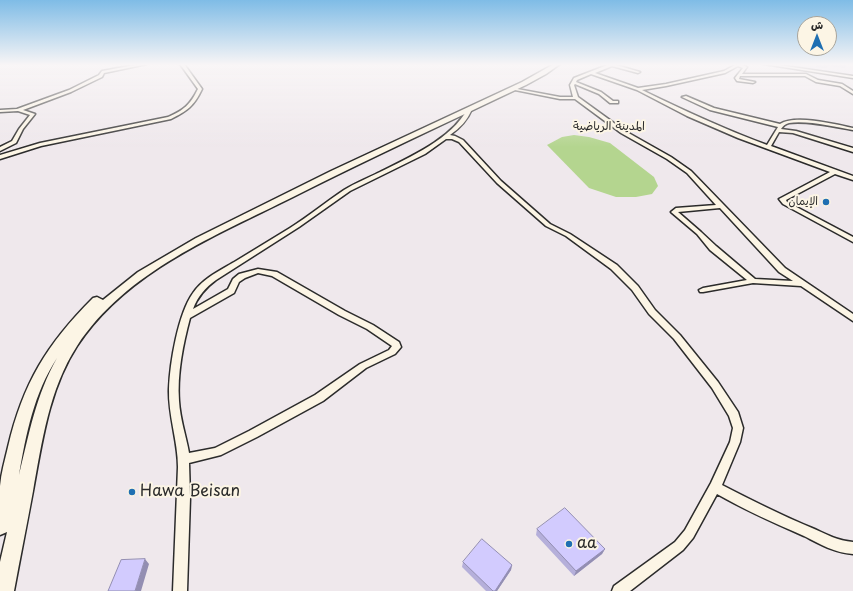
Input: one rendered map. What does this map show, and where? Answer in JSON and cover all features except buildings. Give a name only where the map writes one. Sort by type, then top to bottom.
[{"type":"main road","points":[[1,519],[22,426],[29,401],[39,377],[51,356],[68,332],[100,297],[139,267],[177,245],[315,177],[498,92]]},
{"type":"main road","points":[[4,591],[38,424],[47,392],[55,372],[65,355],[77,336],[93,316],[127,284],[162,260],[338,171],[507,92]]},
{"type":"street","points":[[0,111],[18,110],[68,92]]},
{"type":"street","points":[[0,157],[40,145],[154,122],[181,114],[196,97],[198,92]]},
{"type":"street","points":[[526,92],[560,98],[576,98],[623,132],[676,163],[702,185],[782,270],[853,318]]},
{"type":"street","points":[[574,92],[576,98]]},
{"type":"street","points":[[597,92],[612,102],[616,102]]},
{"type":"street","points":[[643,92],[696,118],[768,147],[853,178]]},
{"type":"street","points":[[684,97],[712,109],[853,150]]},
{"type":"street","points":[[180,591],[184,459],[174,400],[174,380],[177,358],[194,298],[198,292],[213,278],[297,226],[348,190],[360,183],[416,158],[464,120],[470,109]]},
{"type":"street","points":[[0,149],[14,142],[21,129],[33,115],[18,110]]},
{"type":"street","points":[[768,147],[784,123],[796,122],[853,129]]},
{"type":"street","points":[[444,137],[452,137],[461,141],[499,182],[548,225],[568,235],[614,267],[635,288],[652,312],[677,337],[715,385],[734,415],[738,428],[735,442],[715,488],[689,534],[679,546],[619,591]]},
{"type":"street","points":[[836,171],[782,199],[785,203],[853,240]]},
{"type":"street","points":[[721,206],[676,210],[674,212],[752,281]]},
{"type":"street","points":[[184,459],[217,452],[253,434],[319,398],[363,366],[392,352],[397,347],[396,344],[370,327],[342,313],[274,274],[262,271],[242,276],[236,281],[231,291],[188,316]]},
{"type":"street","points":[[703,290],[752,281],[776,281],[801,284]]},
{"type":"street","points":[[715,488],[753,508],[838,546],[853,548]]},
{"type":"green space","points":[[574,135],[589,137],[610,143],[654,177],[658,186],[652,194],[636,197],[616,197],[589,188],[547,145],[562,137]]},
{"type":"place","name":"الإيمان","points":[[826,202]]},
{"type":"place","name":"Hawa Beisan","points":[[132,492]]},
{"type":"place","name":"aa","points":[[569,544]]},
{"type":"district","name":"المدينة الرياضية","points":[[609,127]]}]
